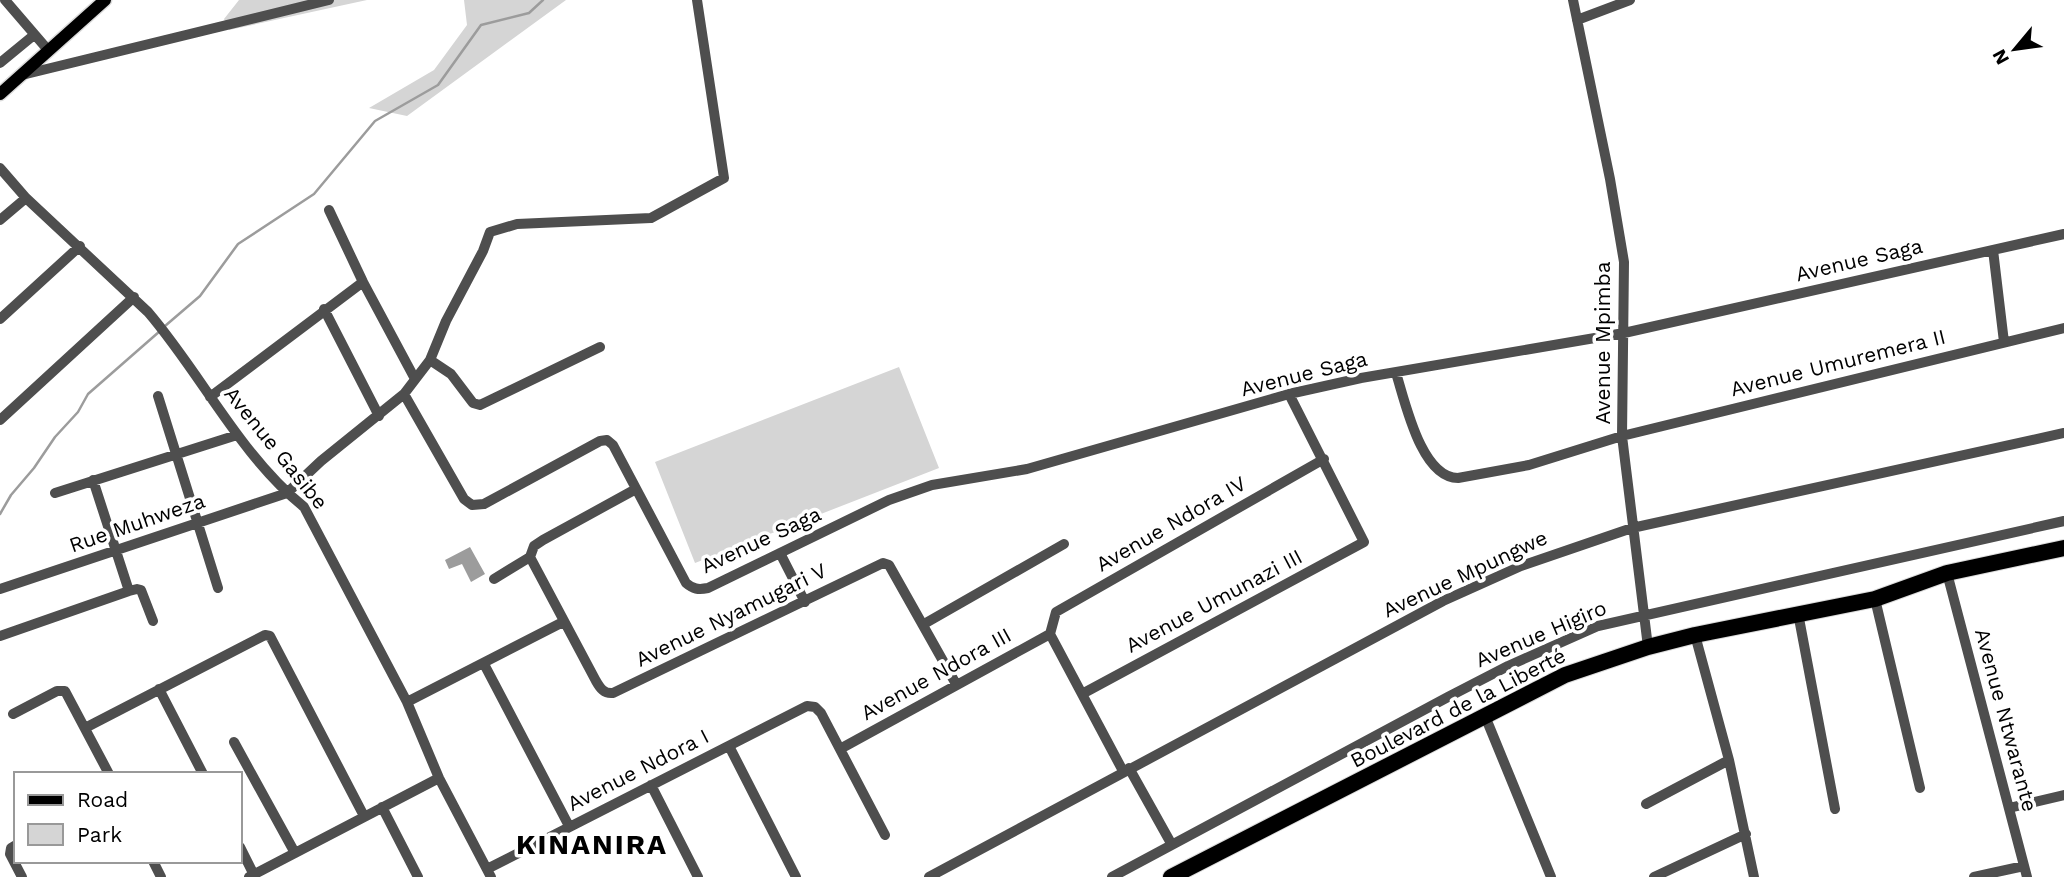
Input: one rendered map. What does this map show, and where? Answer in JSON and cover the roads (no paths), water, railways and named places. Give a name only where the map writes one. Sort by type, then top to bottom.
[{"type":"highway","name":"Boulevard de la Liberté","points":[[1171,877],[1565,675],[1648,647],[1695,635],[1875,599],[1947,573],[2064,548]]},
{"type":"main road","points":[[0,93],[105,0]]},
{"type":"street","points":[[5,0],[48,50]]},
{"type":"street","points":[[22,75],[329,0]]},
{"type":"street","points":[[287,493],[321,461],[404,394],[430,360],[490,232],[517,224],[651,218],[724,178],[697,0]]},
{"type":"street","name":"Avenue Mpimba","points":[[1573,0],[1610,179],[1624,262],[1622,436],[1648,647]]},
{"type":"street","points":[[1577,20],[1630,0]]},
{"type":"street","points":[[0,63],[34,34]]},
{"type":"street","name":"Avenue Gasibe","points":[[0,168],[26,198],[134,297],[163,328],[237,435],[287,493],[304,507],[407,702],[439,778],[489,873]]},
{"type":"street","points":[[0,220],[26,198]]},
{"type":"street","points":[[329,210],[363,282],[415,379]]},
{"type":"street","name":"Avenue Saga","points":[[635,486],[686,583],[692,588],[708,588],[890,500],[932,485],[1027,469],[1289,394],[1361,378],[1624,332],[2064,234]]},
{"type":"street","points":[[0,319],[80,246]]},
{"type":"street","points":[[1993,250],[2004,342]]},
{"type":"street","points":[[210,397],[363,282]]},
{"type":"street","points":[[0,420],[134,297]]},
{"type":"street","points":[[324,309],[379,416]]},
{"type":"street","name":"Avenue Umuremera II","points":[[1396,373],[1416,437],[1442,474],[1450,478],[1529,465],[1622,436],[2064,328]]},
{"type":"street","points":[[430,360],[451,374],[473,403],[480,405],[600,347]]},
{"type":"street","points":[[404,394],[453,484],[472,505],[484,504],[600,441],[607,440],[613,445],[635,486],[543,540],[534,546],[530,557],[494,579]]},
{"type":"street","points":[[1289,394],[1324,459]]},
{"type":"street","points":[[158,396],[219,588]]},
{"type":"street","name":"Avenue Mpungwe","points":[[929,877],[1443,601],[1521,566],[1632,528],[2064,433]]},
{"type":"street","points":[[55,493],[237,435]]},
{"type":"street","name":"Avenue Umunazi III","points":[[1082,694],[1364,542],[1324,459]]},
{"type":"street","name":"Avenue Ndora IV","points":[[1051,634],[1056,612],[1324,459]]},
{"type":"street","points":[[93,480],[129,592]]},
{"type":"street","name":"Rue Muhweza","points":[[0,589],[287,493]]},
{"type":"street","name":"Avenue Higiro","points":[[1112,877],[1508,666],[1598,626],[2064,521]]},
{"type":"street","points":[[924,624],[1064,544]]},
{"type":"street","points":[[780,553],[805,602]]},
{"type":"street","name":"Avenue Nyamugari V","points":[[530,557],[601,690],[608,693],[883,563],[889,565],[956,684]]},
{"type":"street","name":"Avenue Ntwarante","points":[[1947,573],[2025,871]]},
{"type":"street","points":[[0,636],[137,589],[141,590],[153,621]]},
{"type":"street","points":[[1875,599],[1920,788]]},
{"type":"street","points":[[1798,613],[1835,809]]},
{"type":"street","points":[[407,702],[564,622]]},
{"type":"street","points":[[1051,634],[1082,694],[1172,845]]},
{"type":"street","name":"Avenue Ndora III","points":[[840,749],[1051,634]]},
{"type":"street","points":[[85,728],[265,635],[270,636],[364,816]]},
{"type":"street","points":[[1695,635],[1729,760],[1754,877]]},
{"type":"street","points":[[484,664],[569,826]]},
{"type":"street","points":[[159,689],[201,772]]},
{"type":"street","points":[[13,714],[61,690],[67,693],[108,772]]},
{"type":"street","name":"Avenue Ndora I","points":[[489,873],[569,826],[807,706],[815,707],[821,713],[840,749]]},
{"type":"street","points":[[1485,716],[1550,877]]},
{"type":"street","points":[[234,742],[295,853]]},
{"type":"street","points":[[729,746],[796,877]]},
{"type":"street","points":[[840,749],[885,835]]},
{"type":"street","points":[[1646,804],[1729,760]]},
{"type":"street","points":[[242,852],[252,876],[439,778]]},
{"type":"street","points":[[651,785],[698,877]]},
{"type":"street","points":[[2009,807],[2064,795]]},
{"type":"street","points":[[382,807],[418,877]]},
{"type":"street","points":[[1654,877],[1746,834]]},
{"type":"street","points":[[14,846],[10,854],[14,862]]},
{"type":"street","points":[[1974,877],[2025,871]]},
{"type":"waterway","points":[[165,326],[200,296],[238,244],[314,194],[375,121],[438,85],[481,25],[529,13],[543,0]]},
{"type":"waterway","points":[[0,514],[55,437],[78,412],[88,394],[160,331]]},
{"type":"district","name":"KINANIRA","points":[[592,844]]}]
